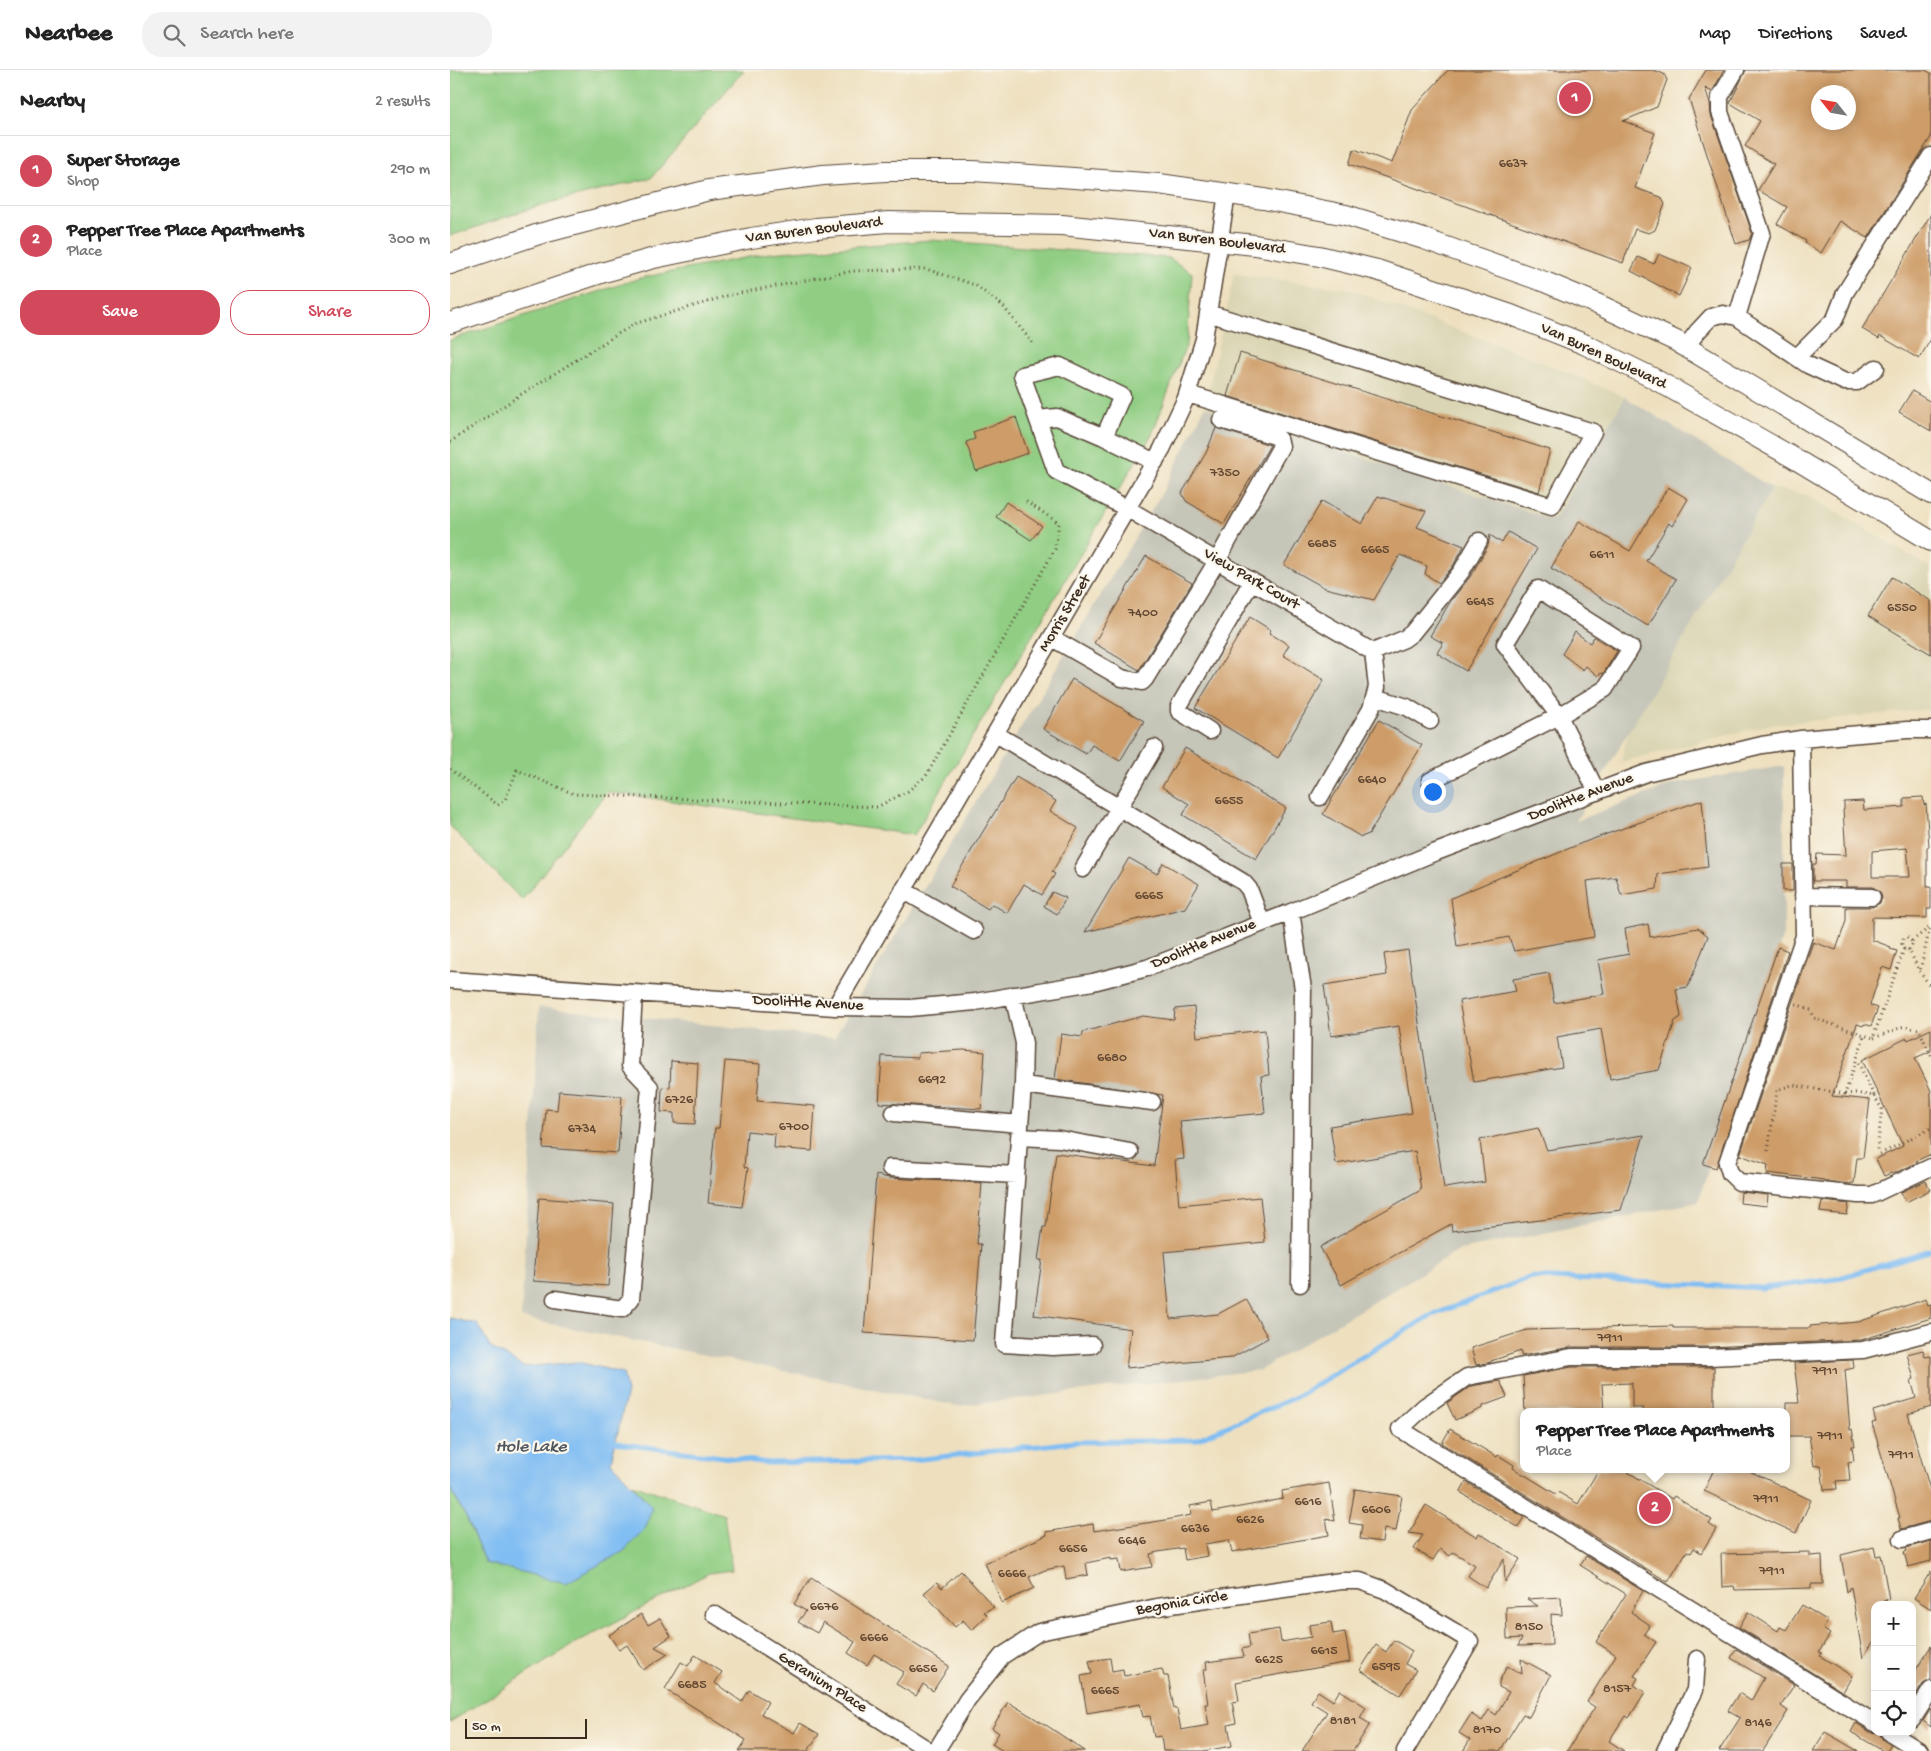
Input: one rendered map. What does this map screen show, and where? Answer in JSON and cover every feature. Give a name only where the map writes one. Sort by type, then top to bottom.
[{"type":"main road","points":[[450,264],[538,234],[716,189],[823,175],[886,171],[973,171],[1159,184],[1264,199],[1346,216],[1424,239],[1545,282],[1594,303],[1686,347],[1931,494]]},
{"type":"main road","name":"Van Buren Boulevard","points":[[450,323],[601,273],[654,258],[751,238],[816,228],[888,222],[1062,225],[1255,245],[1319,256],[1377,270],[1511,315],[1584,344],[1660,382],[1792,457],[1931,541]]},
{"type":"street","points":[[1736,70],[1720,97],[1720,112],[1762,233],[1737,317]]},
{"type":"street","points":[[1797,357],[1835,319],[1845,293],[1931,156]]},
{"type":"street","name":"Morris Street","points":[[835,1007],[1128,509],[1155,462],[1188,394],[1204,339],[1227,194]]},
{"type":"street","points":[[1188,394],[1552,506],[1593,432],[1208,314]]},
{"type":"street","points":[[1686,347],[1696,332],[1711,317],[1723,314],[1737,317],[1808,365],[1845,382],[1857,382],[1876,368]]},
{"type":"street","name":"View Park Court","points":[[1104,437],[1122,396],[1060,366],[1022,375],[1056,470],[1128,509],[1373,652]]},
{"type":"street","points":[[1038,419],[1057,417],[1155,462]]},
{"type":"street","points":[[1052,638],[1122,678],[1142,682],[1145,679],[1217,561],[1281,446],[1279,439],[1275,436],[1221,420]]},
{"type":"street","points":[[1320,797],[1371,709],[1377,687],[1377,672],[1373,652],[1412,634],[1461,572],[1479,541]]},
{"type":"street","points":[[1210,731],[1179,711],[1179,706],[1252,581]]},
{"type":"street","points":[[1430,781],[1559,716],[1605,689],[1632,648],[1538,589],[1505,644],[1559,716],[1597,792]]},
{"type":"street","points":[[1375,697],[1407,707],[1430,721]]},
{"type":"street","name":"Doolittle Avenue","points":[[450,980],[835,1007],[910,1008],[975,1002],[1013,996],[1093,982],[1147,968],[1291,912],[1431,854],[1646,773],[1723,753],[1801,739],[1907,730],[1931,730]]},
{"type":"street","points":[[996,734],[1244,882],[1249,889],[1262,923]]},
{"type":"street","points":[[1801,739],[1804,936],[1727,1163],[1730,1173],[1739,1182],[1858,1196],[1872,1195],[1931,1167]]},
{"type":"street","points":[[1083,869],[1154,748]]},
{"type":"street","points":[[904,890],[974,931]]},
{"type":"street","points":[[1804,896],[1872,897]]},
{"type":"street","points":[[1291,912],[1303,989],[1300,1284]]},
{"type":"street","points":[[555,1299],[622,1309],[631,1299],[650,1087],[630,1066],[634,993]]},
{"type":"street","points":[[1013,996],[1024,1043],[1023,1085],[1004,1344],[1053,1347],[1092,1345]]},
{"type":"street","points":[[1023,1085],[1152,1102]]},
{"type":"street","points":[[894,1113],[1019,1130],[1130,1152]]},
{"type":"street","points":[[890,1168],[1016,1175]]},
{"type":"street","points":[[1871,1721],[1400,1429],[1426,1406],[1467,1377],[1571,1357],[1708,1357],[1863,1350],[1930,1334]]},
{"type":"street","points":[[1902,1539],[1931,1531]]},
{"type":"street","name":"Begonia Circle","points":[[936,1751],[968,1700],[1002,1656],[1039,1632],[1156,1607],[1341,1580],[1360,1581],[1385,1590],[1470,1641],[1405,1751]]},
{"type":"street","name":"Geranium Place","points":[[714,1614],[930,1751]]},
{"type":"street","points":[[1665,1751],[1695,1690],[1697,1659]]},
{"type":"street","points":[[1916,1714],[1931,1690]]},
{"type":"street","points":[[1899,1736],[1920,1751]]},
{"type":"path","points":[[450,442],[520,395],[634,324],[730,295],[853,271],[926,269],[975,285],[1002,305],[1036,346]]},
{"type":"path","points":[[450,769],[498,805],[505,800],[517,770],[574,794],[877,807],[908,791],[926,776],[1055,549],[1060,524],[1025,501]]},
{"type":"path","points":[[1909,950],[1913,943],[1912,941],[1930,927]]},
{"type":"path","points":[[1920,972],[1930,927]]},
{"type":"path","points":[[1873,1038],[1904,950],[1903,939],[1907,937],[1912,941]]},
{"type":"path","points":[[1904,950],[1909,950]]},
{"type":"path","points":[[1909,950],[1920,972],[1931,987]]},
{"type":"path","points":[[1782,1000],[1811,1010],[1814,1018],[1873,1038],[1902,1027],[1919,1029],[1931,1056]]},
{"type":"path","points":[[1845,1094],[1864,1037]]},
{"type":"path","points":[[1857,1062],[1882,1109],[1879,1152],[1931,1128]]},
{"type":"path","points":[[1768,1151],[1777,1090],[1792,1085],[1845,1094],[1855,1093],[1874,1096]]},
{"type":"shaded area","points":[[1234,274],[1350,289],[1555,367],[1625,397],[1554,520],[1205,407]]},
{"type":"shaded area","points":[[1625,397],[1772,488],[1576,821],[1673,784],[1784,766],[1784,931],[1698,1202],[1460,1250],[1260,1370],[958,1406],[521,1318],[539,1007],[834,1038],[1163,491],[1205,407],[1554,520]]},
{"type":"shaded area","points":[[1772,488],[1807,495],[1931,568],[1931,709],[1768,725],[1621,762],[1635,702]]},
{"type":"green space","points":[[450,70],[744,70],[651,178],[541,205],[450,236]]},
{"type":"green space","points":[[931,240],[1169,258],[1192,273],[1187,343],[1152,434],[914,835],[607,792],[522,900],[450,826],[450,340],[640,278],[770,253]]},
{"type":"green space","points":[[632,1484],[724,1515],[732,1570],[709,1573],[577,1642],[450,1722],[450,1488],[467,1519],[485,1563],[525,1571],[652,1507]]},
{"type":"water","name":"Hole Lake","points":[[450,1318],[477,1324],[490,1347],[523,1367],[578,1362],[623,1373],[627,1392],[611,1462],[652,1507],[646,1527],[624,1551],[566,1583],[485,1563],[467,1519],[450,1488]]},
{"type":"building","points":[[1448,70],[1653,70],[1664,74],[1667,80],[1657,107],[1623,121],[1655,133],[1635,188],[1661,197],[1665,204],[1655,230],[1649,233],[1635,229],[1623,263],[1349,164],[1354,149],[1392,163],[1412,110]]},
{"type":"building","points":[[1706,70],[1724,70],[1712,92],[1705,88],[1710,103],[1711,115],[1752,233],[1749,240],[1736,244],[1689,99]]},
{"type":"building","points":[[1746,70],[1925,70],[1931,73],[1931,137],[1868,238],[1840,221],[1821,253],[1805,243],[1806,241],[1777,224],[1787,207],[1758,190],[1774,164],[1745,146],[1760,121],[1730,103]]},
{"type":"building","points":[[1931,214],[1931,339],[1919,359],[1880,336],[1879,339],[1862,329]]},
{"type":"building","points":[[1659,254],[1692,268],[1679,296],[1631,271],[1638,257],[1654,264]]},
{"type":"building","points":[[1240,353],[1550,450],[1539,492],[1227,396]]},
{"type":"building","points":[[1912,391],[1931,402],[1931,431],[1899,412]]},
{"type":"building","points":[[1016,417],[1028,453],[976,471],[966,442],[975,439],[973,432]]},
{"type":"building","points":[[1216,428],[1270,445],[1224,524],[1186,501],[1182,493],[1206,453]]},
{"type":"building","points":[[1668,487],[1688,499],[1672,526],[1669,523],[1646,561],[1676,579],[1648,626],[1551,568],[1579,521],[1630,551]]},
{"type":"building","points":[[1378,496],[1426,511],[1417,527],[1464,546],[1453,566],[1439,583],[1425,574],[1427,566],[1400,555],[1374,600],[1325,588],[1284,565],[1322,501],[1362,524]]},
{"type":"building","points":[[1006,502],[1042,526],[1031,540],[996,517]]},
{"type":"building","points":[[1508,532],[1537,549],[1466,671],[1437,653],[1443,643],[1430,636],[1450,602],[1470,577],[1488,546],[1490,535],[1502,543]]},
{"type":"building","points":[[1146,556],[1192,583],[1139,670],[1094,643]]},
{"type":"building","points":[[1892,577],[1931,601],[1931,654],[1868,616]]},
{"type":"building","points":[[1250,617],[1271,630],[1269,633],[1289,645],[1283,655],[1324,680],[1278,758],[1195,708]]},
{"type":"building","points":[[1575,632],[1590,643],[1594,637],[1617,651],[1603,674],[1601,673],[1598,676],[1586,666],[1583,670],[1562,654]]},
{"type":"building","points":[[1072,679],[1144,721],[1120,761],[1092,745],[1086,754],[1043,729]]},
{"type":"building","points":[[1379,720],[1422,745],[1369,834],[1361,837],[1323,814]]},
{"type":"building","points":[[1185,748],[1286,808],[1256,859],[1183,815],[1189,804],[1162,787]]},
{"type":"building","points":[[1016,777],[1056,801],[1050,811],[1078,828],[1052,872],[1055,874],[1042,895],[1024,884],[1007,913],[992,904],[988,909],[950,886]]},
{"type":"building","points":[[1923,797],[1924,805],[1926,804],[1929,846],[1927,847],[1927,887],[1931,887],[1931,909],[1927,909],[1927,918],[1872,917],[1872,940],[1897,951],[1891,970],[1882,967],[1870,1005],[1878,1008],[1871,1026],[1857,1024],[1832,1096],[1870,1100],[1863,1158],[1857,1158],[1854,1183],[1767,1173],[1768,1165],[1740,1155],[1813,942],[1836,950],[1846,921],[1846,907],[1872,907],[1880,903],[1882,898],[1880,892],[1873,887],[1846,887],[1846,881],[1813,881],[1813,864],[1816,864],[1817,854],[1846,855],[1844,802],[1863,801],[1864,810],[1904,807],[1904,798]],"holes":[[[1907,848],[1910,877],[1872,877],[1872,851]]]},
{"type":"building","points":[[1702,800],[1708,867],[1658,874],[1657,889],[1621,895],[1616,877],[1587,881],[1594,937],[1514,951],[1509,937],[1457,947],[1451,898],[1582,843]]},
{"type":"building","points":[[1129,858],[1157,874],[1163,863],[1199,884],[1185,908],[1085,932]]},
{"type":"building","points":[[1783,864],[1793,864],[1793,891],[1783,891]]},
{"type":"building","points":[[1052,892],[1066,898],[1057,914],[1044,906]]},
{"type":"building","points":[[1648,924],[1650,937],[1698,928],[1708,936],[1688,987],[1676,989],[1681,1017],[1675,1021],[1659,1070],[1610,1079],[1601,1029],[1557,1037],[1562,1067],[1474,1082],[1459,1001],[1516,991],[1513,979],[1549,973],[1554,1003],[1604,994],[1598,960],[1629,954],[1625,929]]},
{"type":"building","points":[[1778,947],[1788,951],[1716,1168],[1703,1164]]},
{"type":"building","points":[[1408,950],[1444,1188],[1485,1182],[1480,1140],[1538,1128],[1547,1150],[1644,1135],[1621,1210],[1452,1231],[1451,1224],[1341,1285],[1320,1247],[1421,1190],[1415,1151],[1336,1164],[1330,1126],[1412,1113],[1399,1026],[1331,1036],[1324,985],[1387,975],[1384,954]]},
{"type":"building","points":[[1194,1007],[1197,1037],[1265,1030],[1269,1075],[1261,1076],[1265,1113],[1180,1121],[1184,1159],[1175,1160],[1179,1205],[1260,1197],[1265,1242],[1164,1252],[1170,1319],[1218,1314],[1246,1299],[1268,1338],[1231,1358],[1126,1368],[1131,1329],[1034,1315],[1042,1260],[1038,1260],[1043,1227],[1046,1227],[1056,1153],[1154,1166],[1163,1095],[1055,1079],[1061,1034],[1082,1037],[1083,1032],[1143,1016],[1174,1020],[1175,1009]]},
{"type":"building","points":[[1931,1029],[1931,1051],[1915,1058],[1931,1091],[1931,1154],[1916,1161],[1917,1163],[1884,1176],[1876,1159],[1903,1146],[1862,1060],[1907,1038],[1908,1040]]},
{"type":"building","points":[[963,1050],[985,1052],[981,1109],[879,1103],[882,1056],[918,1058],[918,1053]]},
{"type":"building","points":[[671,1061],[698,1063],[695,1124],[674,1123],[674,1113],[661,1112],[662,1087],[670,1088]]},
{"type":"building","points":[[725,1061],[760,1064],[757,1101],[815,1106],[812,1151],[774,1148],[775,1134],[747,1131],[744,1167],[748,1168],[742,1207],[708,1203],[715,1128],[719,1128]]},
{"type":"building","points":[[559,1091],[622,1096],[618,1153],[543,1148],[546,1109],[557,1110]]},
{"type":"building","points":[[876,1175],[889,1178],[982,1183],[977,1244],[981,1244],[973,1340],[864,1333]]},
{"type":"building","points":[[1926,1181],[1930,1190],[1906,1202],[1901,1192]]},
{"type":"building","points":[[1741,1192],[1768,1195],[1767,1206],[1740,1203]]},
{"type":"building","points":[[539,1198],[614,1204],[608,1286],[533,1281]]},
{"type":"building","points":[[1822,1201],[1849,1204],[1847,1215],[1820,1212]]},
{"type":"building","points":[[1926,1299],[1928,1305],[1931,1304],[1931,1318],[1861,1340],[1709,1347],[1571,1347],[1521,1356],[1521,1351],[1491,1362],[1476,1365],[1471,1348],[1527,1330],[1673,1326],[1673,1328],[1810,1328],[1810,1326],[1858,1322]]},
{"type":"building","points":[[1923,1350],[1925,1357],[1931,1356],[1931,1407],[1908,1414],[1931,1493],[1931,1521],[1901,1529],[1898,1518],[1900,1518],[1872,1423],[1876,1422],[1873,1411],[1916,1398],[1911,1380],[1914,1379],[1907,1354]]},
{"type":"building","points":[[1853,1360],[1854,1368],[1845,1370],[1850,1430],[1852,1429],[1855,1446],[1852,1446],[1854,1461],[1848,1462],[1850,1480],[1836,1481],[1837,1489],[1824,1490],[1821,1465],[1814,1466],[1809,1436],[1790,1436],[1790,1408],[1786,1408],[1786,1403],[1799,1403],[1794,1363]]},
{"type":"building","points":[[1572,1367],[1714,1367],[1714,1408],[1632,1408],[1632,1383],[1602,1384],[1604,1408],[1525,1408],[1523,1376]]},
{"type":"building","points":[[1500,1381],[1507,1397],[1455,1420],[1447,1403],[1471,1386]]},
{"type":"building","points":[[1450,1429],[1514,1465],[1513,1468],[1520,1473],[1556,1494],[1558,1492],[1578,1504],[1597,1473],[1630,1473],[1672,1499],[1674,1496],[1712,1520],[1709,1524],[1716,1529],[1701,1553],[1694,1548],[1691,1553],[1687,1551],[1668,1582],[1442,1443]]},
{"type":"building","points":[[1712,1473],[1754,1473],[1811,1500],[1796,1533],[1704,1491]]},
{"type":"building","points":[[1466,1482],[1524,1517],[1518,1527],[1460,1492]]},
{"type":"building","points":[[1329,1483],[1335,1521],[1326,1519],[1329,1535],[1232,1552],[1229,1540],[1205,1544],[1207,1556],[1185,1560],[1183,1548],[1158,1552],[1150,1554],[1152,1567],[1121,1572],[1119,1559],[1111,1560],[1111,1558],[1086,1563],[1088,1575],[1066,1579],[1064,1566],[1045,1570],[1029,1577],[1034,1588],[1002,1603],[985,1563],[1047,1535],[1046,1532],[1093,1524],[1094,1531],[1166,1520],[1191,1515],[1190,1506],[1211,1502],[1213,1512],[1283,1499],[1282,1491]]},
{"type":"building","points":[[1355,1489],[1402,1496],[1396,1531],[1384,1529],[1382,1542],[1360,1539],[1362,1525],[1349,1523]]},
{"type":"building","points":[[1426,1505],[1477,1537],[1479,1533],[1520,1559],[1505,1582],[1504,1559],[1486,1588],[1468,1576],[1475,1565],[1453,1552],[1450,1556],[1440,1549],[1433,1560],[1414,1549],[1423,1535],[1409,1533]]},
{"type":"building","points":[[1931,1541],[1931,1561],[1908,1567],[1904,1552],[1907,1551],[1906,1548]]},
{"type":"building","points":[[1874,1547],[1876,1556],[1881,1555],[1889,1599],[1871,1601],[1871,1645],[1863,1658],[1851,1587],[1847,1592],[1841,1555]]},
{"type":"building","points":[[1810,1552],[1810,1556],[1822,1555],[1823,1584],[1811,1584],[1811,1588],[1735,1590],[1734,1586],[1722,1587],[1721,1554]]},
{"type":"building","points":[[1586,1556],[1643,1591],[1631,1612],[1650,1625],[1644,1634],[1656,1642],[1634,1676],[1638,1678],[1634,1685],[1645,1692],[1629,1718],[1625,1716],[1609,1741],[1624,1751],[1567,1751],[1595,1707],[1587,1702],[1616,1655],[1596,1642],[1626,1594],[1580,1565]]},
{"type":"building","points":[[961,1571],[994,1607],[984,1612],[987,1615],[972,1630],[963,1620],[955,1627],[924,1593],[937,1582],[942,1588]]},
{"type":"building","points":[[1931,1571],[1931,1609],[1914,1598]]},
{"type":"building","points":[[811,1578],[949,1666],[933,1691],[923,1684],[916,1696],[896,1684],[904,1672],[874,1654],[867,1665],[848,1653],[855,1642],[823,1622],[817,1633],[798,1622],[806,1611],[794,1604]]},
{"type":"building","points":[[1561,1597],[1562,1615],[1551,1614],[1552,1645],[1518,1646],[1522,1638],[1507,1639],[1506,1607],[1538,1606],[1527,1599]]},
{"type":"building","points":[[1802,1605],[1828,1621],[1823,1629],[1830,1634],[1819,1652],[1822,1653],[1820,1656],[1852,1676],[1843,1692],[1739,1627],[1748,1612],[1778,1631],[1780,1627],[1786,1630]]},
{"type":"building","points":[[641,1614],[648,1625],[660,1618],[671,1636],[655,1647],[668,1654],[643,1670],[627,1645],[619,1650],[609,1635]]},
{"type":"building","points":[[1331,1622],[1333,1634],[1345,1632],[1350,1662],[1236,1682],[1239,1701],[1232,1702],[1236,1723],[1228,1725],[1232,1746],[1203,1751],[1163,1751],[1161,1736],[1154,1737],[1150,1716],[1143,1717],[1140,1704],[1087,1713],[1081,1676],[1092,1674],[1089,1661],[1110,1658],[1112,1671],[1123,1669],[1124,1676],[1162,1669],[1164,1676],[1168,1676],[1174,1709],[1177,1709],[1181,1730],[1209,1725],[1205,1704],[1208,1704],[1203,1670],[1207,1669],[1206,1662],[1244,1657],[1242,1649],[1250,1647],[1248,1634],[1279,1629],[1281,1642],[1311,1637],[1309,1625]]},
{"type":"building","points":[[1394,1640],[1412,1651],[1405,1664],[1416,1670],[1400,1695],[1360,1670],[1376,1645],[1386,1652]]},
{"type":"building","points":[[1931,1646],[1931,1680],[1923,1684],[1916,1695],[1916,1670]]},
{"type":"building","points":[[1736,1649],[1794,1685],[1781,1706],[1788,1711],[1763,1751],[1719,1751],[1740,1718],[1728,1711],[1739,1693],[1751,1701],[1764,1678],[1731,1658]]},
{"type":"building","points":[[695,1655],[722,1672],[715,1683],[742,1702],[749,1690],[768,1702],[761,1714],[794,1733],[800,1723],[819,1734],[808,1751],[739,1751],[746,1740],[665,1689],[681,1662],[688,1666]]},
{"type":"building","points":[[1521,1659],[1551,1675],[1529,1717],[1523,1714],[1500,1751],[1463,1751],[1470,1740],[1459,1733],[1471,1714],[1482,1721],[1489,1710],[1496,1715],[1509,1692],[1499,1687],[1499,1682],[1507,1666],[1522,1674]]},
{"type":"building","points":[[1340,1690],[1366,1707],[1360,1718],[1370,1724],[1353,1751],[1302,1751],[1327,1712],[1311,1702],[1318,1691],[1333,1701]]},
{"type":"building","points":[[1008,1702],[1085,1751],[1003,1751],[992,1744],[999,1733],[992,1728]]},
{"type":"building","points":[[1931,1709],[1931,1727],[1923,1721]]},
{"type":"building","points":[[1856,1723],[1871,1732],[1871,1736],[1881,1736],[1883,1740],[1891,1745],[1887,1751],[1883,1751],[1851,1732]]},
{"type":"building","points":[[1825,1732],[1858,1751],[1813,1751]]},
{"type":"waterway","points":[[610,1440],[622,1444],[769,1463],[913,1460],[1074,1442],[1195,1440],[1294,1398],[1430,1316],[1531,1277],[1762,1288],[1836,1279],[1931,1250]]},
{"type":"place","name":"Super Storage","points":[[1575,98]]},
{"type":"place","name":"Pepper Tree Place Apartments","points":[[1655,1508]]}]
